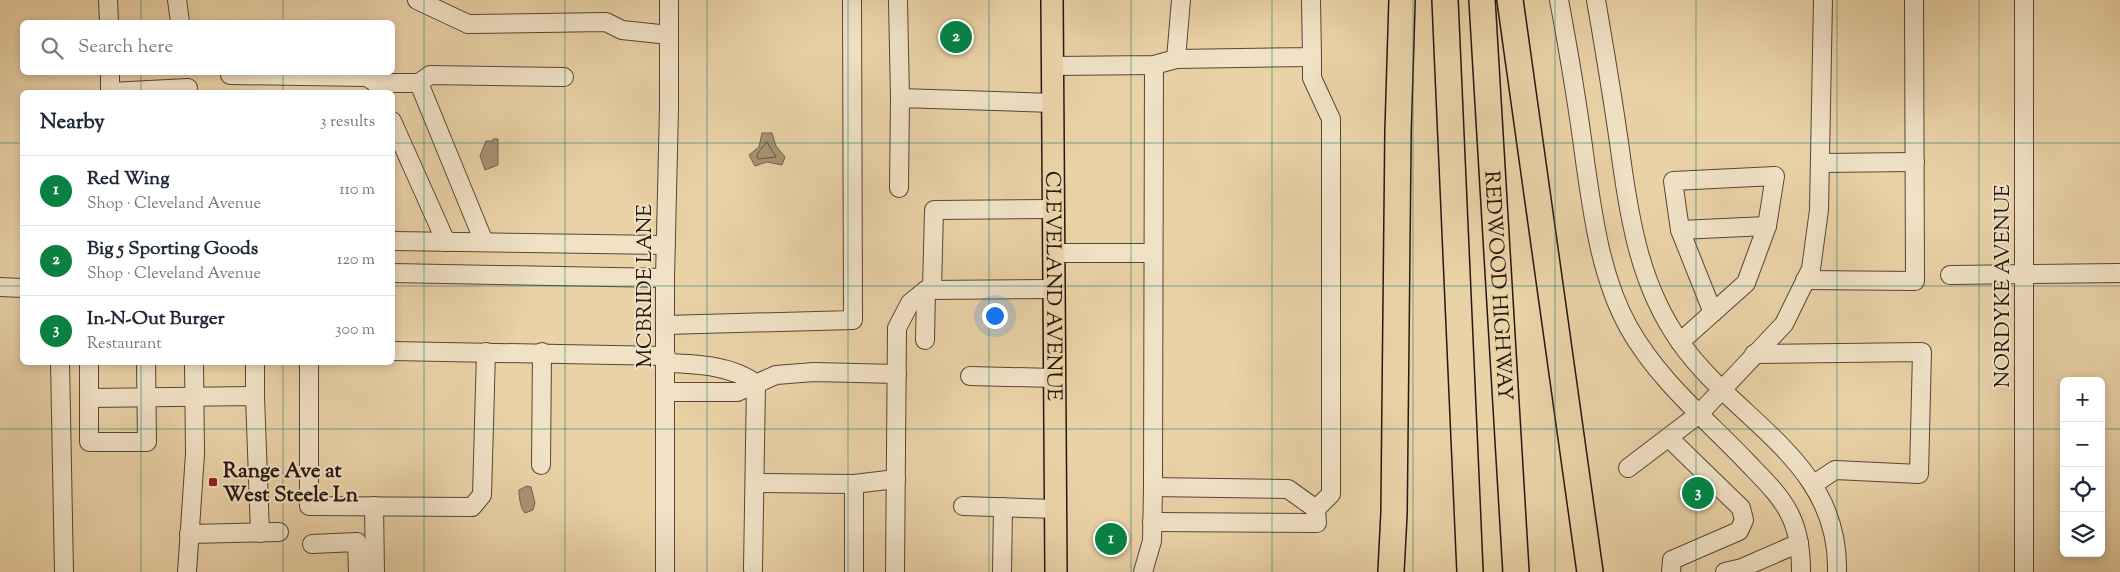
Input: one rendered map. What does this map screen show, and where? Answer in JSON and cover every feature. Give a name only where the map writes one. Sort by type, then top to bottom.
[{"type":"highway","points":[[1390,572],[1394,513],[1398,132],[1402,0]]},
{"type":"highway","name":"REDWOOD HIGHWAY","points":[[1445,0],[1470,572]]},
{"type":"highway","name":"REDWOOD HIGHWAY","points":[[1482,0],[1516,572]]},
{"type":"highway","points":[[1510,0],[1590,572]]},
{"type":"main road","name":"CLEVELAND AVENUE","points":[[1052,0],[1056,572]]},
{"type":"street","points":[[108,0],[109,20]]},
{"type":"street","points":[[177,0],[180,20]]},
{"type":"street","points":[[417,0],[468,24],[606,22],[622,30],[669,35]]},
{"type":"street","name":"MCBRIDE LANE","points":[[665,572],[665,278],[669,0]]},
{"type":"street","points":[[665,325],[853,320],[852,0]]},
{"type":"street","points":[[898,0],[899,188]]},
{"type":"street","points":[[1176,59],[1181,0]]},
{"type":"street","points":[[1311,0],[1312,78],[1331,119],[1332,494],[1316,509]]},
{"type":"street","points":[[1559,0],[1588,184],[1611,290],[1628,327],[1650,362],[1768,484],[1791,517],[1798,543],[1801,572]]},
{"type":"street","points":[[1596,0],[1624,179],[1638,253],[1645,277],[1660,310],[1700,369],[1793,457],[1814,484],[1832,524],[1837,554],[1837,572]]},
{"type":"street","points":[[1628,468],[1699,414],[1784,324],[1811,269],[1819,210],[1823,0]]},
{"type":"street","points":[[1805,280],[1915,281],[1914,0]]},
{"type":"street","name":"NORDYKE AVENUE","points":[[2024,0],[2024,572]]},
{"type":"street","points":[[1053,66],[1154,65],[1176,59],[1312,57]]},
{"type":"street","points":[[1143,572],[1152,541],[1154,65]]},
{"type":"street","points":[[110,75],[110,90]]},
{"type":"street","points":[[230,75],[367,77],[378,88],[419,83],[430,75],[564,76]]},
{"type":"street","points":[[419,83],[484,242]]},
{"type":"street","points":[[129,90],[187,84]]},
{"type":"street","points":[[900,98],[1053,103]]},
{"type":"street","points":[[395,129],[446,242]]},
{"type":"street","points":[[1820,163],[1915,162]]},
{"type":"street","points":[[1680,342],[1713,314],[1746,284],[1767,226],[1775,176],[1673,181],[1680,230],[1713,314]]},
{"type":"street","points":[[925,340],[934,210],[1053,209]]},
{"type":"street","points":[[1680,230],[1767,226]]},
{"type":"street","points":[[395,241],[666,245]]},
{"type":"street","points":[[1054,254],[1153,254]]},
{"type":"street","points":[[395,273],[665,278]]},
{"type":"street","points":[[1950,275],[2120,273]]},
{"type":"street","points":[[0,287],[20,288]]},
{"type":"street","points":[[895,572],[898,328],[910,303],[929,290],[1054,288]]},
{"type":"street","points":[[395,351],[542,352],[666,359],[744,375],[756,384]]},
{"type":"street","points":[[309,365],[309,506],[472,507],[482,495],[486,352]]},
{"type":"street","points":[[541,465],[542,352]]},
{"type":"street","points":[[1754,354],[1922,352],[1919,474],[1835,470],[1814,484]]},
{"type":"street","points":[[60,365],[64,572]]},
{"type":"street","points":[[89,365],[89,442],[147,442],[146,365]]},
{"type":"street","points":[[187,572],[195,454],[194,365]]},
{"type":"street","points":[[255,365],[260,533]]},
{"type":"street","points":[[666,392],[737,392],[776,375],[805,373],[897,374]]},
{"type":"street","points":[[970,376],[1054,378]]},
{"type":"street","points":[[753,569],[756,483],[756,384]]},
{"type":"street","points":[[89,398],[255,396]]},
{"type":"street","points":[[1669,438],[1741,508],[1744,520],[1739,531],[1672,560],[1671,572]]},
{"type":"street","points":[[756,483],[854,484],[896,479]]},
{"type":"street","points":[[854,484],[854,572]]},
{"type":"street","points":[[1153,487],[1288,489],[1316,509]]},
{"type":"street","points":[[374,506],[375,572]]},
{"type":"street","points":[[963,506],[1055,509]]},
{"type":"street","points":[[1002,572],[1003,507]]},
{"type":"street","points":[[1152,522],[1317,523],[1316,509]]},
{"type":"street","points":[[190,534],[280,532]]},
{"type":"street","points":[[312,544],[357,542],[358,572]]},
{"type":"street","points":[[1725,572],[1742,568],[1798,543]]},
{"type":"water","points":[[762,133],[772,133],[776,146],[785,157],[782,165],[767,162],[755,166],[749,155],[759,147]]},
{"type":"water","points":[[493,139],[498,139],[498,165],[485,170],[480,156],[486,141],[493,141]]},
{"type":"water","points":[[527,486],[531,487],[535,503],[533,510],[525,513],[521,505],[519,490]]},
{"type":"place","name":"Big 5 Sporting Goods","points":[[956,37]]},
{"type":"place","name":"Range Ave at West Steele Ln","points":[[213,482]]},
{"type":"place","name":"In-N-Out Burger","points":[[1698,493]]},
{"type":"place","name":"Red Wing","points":[[1111,539]]}]
